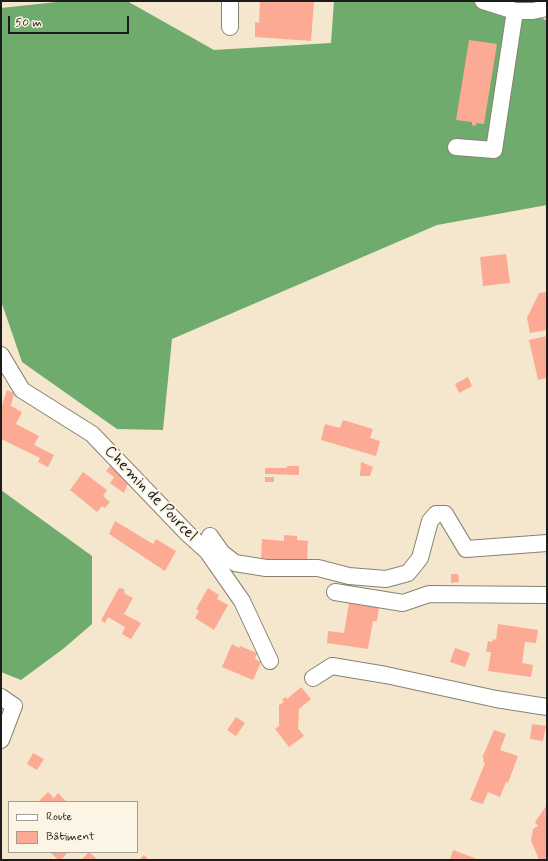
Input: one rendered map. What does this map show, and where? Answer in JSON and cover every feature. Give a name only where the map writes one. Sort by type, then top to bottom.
[{"type":"street","points":[[230,1],[230,27]]},
{"type":"street","points":[[483,1],[515,11],[533,11],[547,8]]},
{"type":"street","points":[[456,146],[494,150],[515,11]]},
{"type":"street","name":"Chemin de Pourcel","points":[[1,355],[22,390],[92,434],[206,551],[242,601],[270,661]]},
{"type":"street","points":[[210,536],[222,553],[236,563],[266,568],[318,568],[349,576],[386,579],[408,573],[420,558],[430,521],[436,514],[445,514],[466,549],[547,543]]},
{"type":"street","points":[[335,592],[403,603],[429,594],[547,595]]},
{"type":"street","points":[[313,678],[332,666],[386,675],[496,699],[547,707]]},
{"type":"street","points":[[1,697],[14,706],[1,740]]},
{"type":"green space","points":[[66,1],[127,1],[214,50],[331,43],[334,1],[516,1],[547,21],[547,205],[437,225],[172,339],[163,430],[117,429],[22,362],[1,301],[1,8]]},
{"type":"green space","points":[[1,490],[92,556],[92,624],[63,649],[21,680],[1,672]]},
{"type":"building","points":[[260,1],[314,1],[311,41],[255,37],[255,22],[259,23]]},
{"type":"building","points":[[469,40],[497,44],[484,124],[476,123],[476,126],[472,125],[472,122],[456,120]]},
{"type":"building","points":[[506,254],[510,283],[483,286],[480,257]]},
{"type":"building","points":[[547,292],[547,330],[530,333],[527,318],[539,293]]},
{"type":"building","points":[[547,336],[547,378],[538,380],[529,340]]},
{"type":"building","points":[[468,377],[472,386],[459,393],[455,384]]},
{"type":"building","points":[[7,390],[14,393],[11,406],[22,412],[16,424],[39,436],[34,445],[54,455],[48,467],[38,462],[40,458],[1,439],[1,408]]},
{"type":"building","points":[[343,420],[373,429],[370,438],[380,441],[376,456],[321,440],[325,424],[340,428]]},
{"type":"building","points":[[361,462],[373,467],[370,476],[360,476]]},
{"type":"building","points":[[110,466],[129,481],[124,493],[110,483],[114,477],[106,471]]},
{"type":"building","points":[[287,466],[299,466],[299,475],[265,474],[265,468],[287,468]]},
{"type":"building","points":[[83,472],[107,490],[103,496],[110,502],[105,508],[102,506],[97,512],[70,490]]},
{"type":"building","points":[[265,477],[274,477],[274,482],[265,482]]},
{"type":"building","points":[[115,521],[153,544],[156,539],[176,551],[165,571],[109,534]]},
{"type":"building","points":[[284,535],[297,536],[297,540],[308,541],[307,562],[261,561],[262,539],[284,541]]},
{"type":"building","points":[[451,574],[458,574],[459,582],[451,583]]},
{"type":"building","points":[[119,588],[124,589],[125,594],[133,598],[124,614],[141,623],[131,639],[122,634],[125,627],[108,617],[105,623],[101,620]]},
{"type":"building","points":[[208,588],[219,595],[217,599],[228,605],[214,630],[195,618],[199,611],[196,609]]},
{"type":"building","points":[[349,603],[379,607],[377,621],[373,621],[368,649],[327,643],[328,631],[344,633]]},
{"type":"building","points":[[498,624],[538,630],[536,643],[525,642],[522,663],[533,665],[531,677],[488,671],[491,652],[486,652],[488,641],[492,642],[493,639],[496,640]]},
{"type":"building","points":[[232,644],[239,648],[240,646],[257,653],[255,659],[261,662],[253,680],[222,667]]},
{"type":"building","points":[[455,648],[470,653],[465,667],[450,662]]},
{"type":"building","points":[[301,687],[311,699],[299,709],[298,728],[304,736],[289,747],[275,729],[279,726],[279,705],[284,702],[282,700],[285,697],[287,699]]},
{"type":"building","points":[[236,717],[245,723],[236,736],[227,730]]},
{"type":"building","points":[[532,724],[546,726],[543,741],[530,739]]},
{"type":"building","points":[[494,730],[506,734],[500,750],[518,756],[508,783],[506,782],[500,797],[488,792],[483,804],[470,800],[485,763],[483,762],[484,758],[482,758]]},
{"type":"building","points":[[33,753],[44,759],[37,770],[27,764]]},
{"type":"building","points":[[48,792],[54,798],[58,793],[66,801],[39,801]]},
{"type":"building","points":[[547,805],[547,860],[539,860],[531,840],[533,829],[538,826],[535,822]]},
{"type":"building","points":[[453,850],[477,859],[477,860],[450,860]]},
{"type":"building","points":[[51,853],[67,853],[61,860],[58,860]]},
{"type":"building","points":[[88,853],[97,859],[81,860]]},
{"type":"building","points":[[144,855],[149,860],[139,860]]}]
